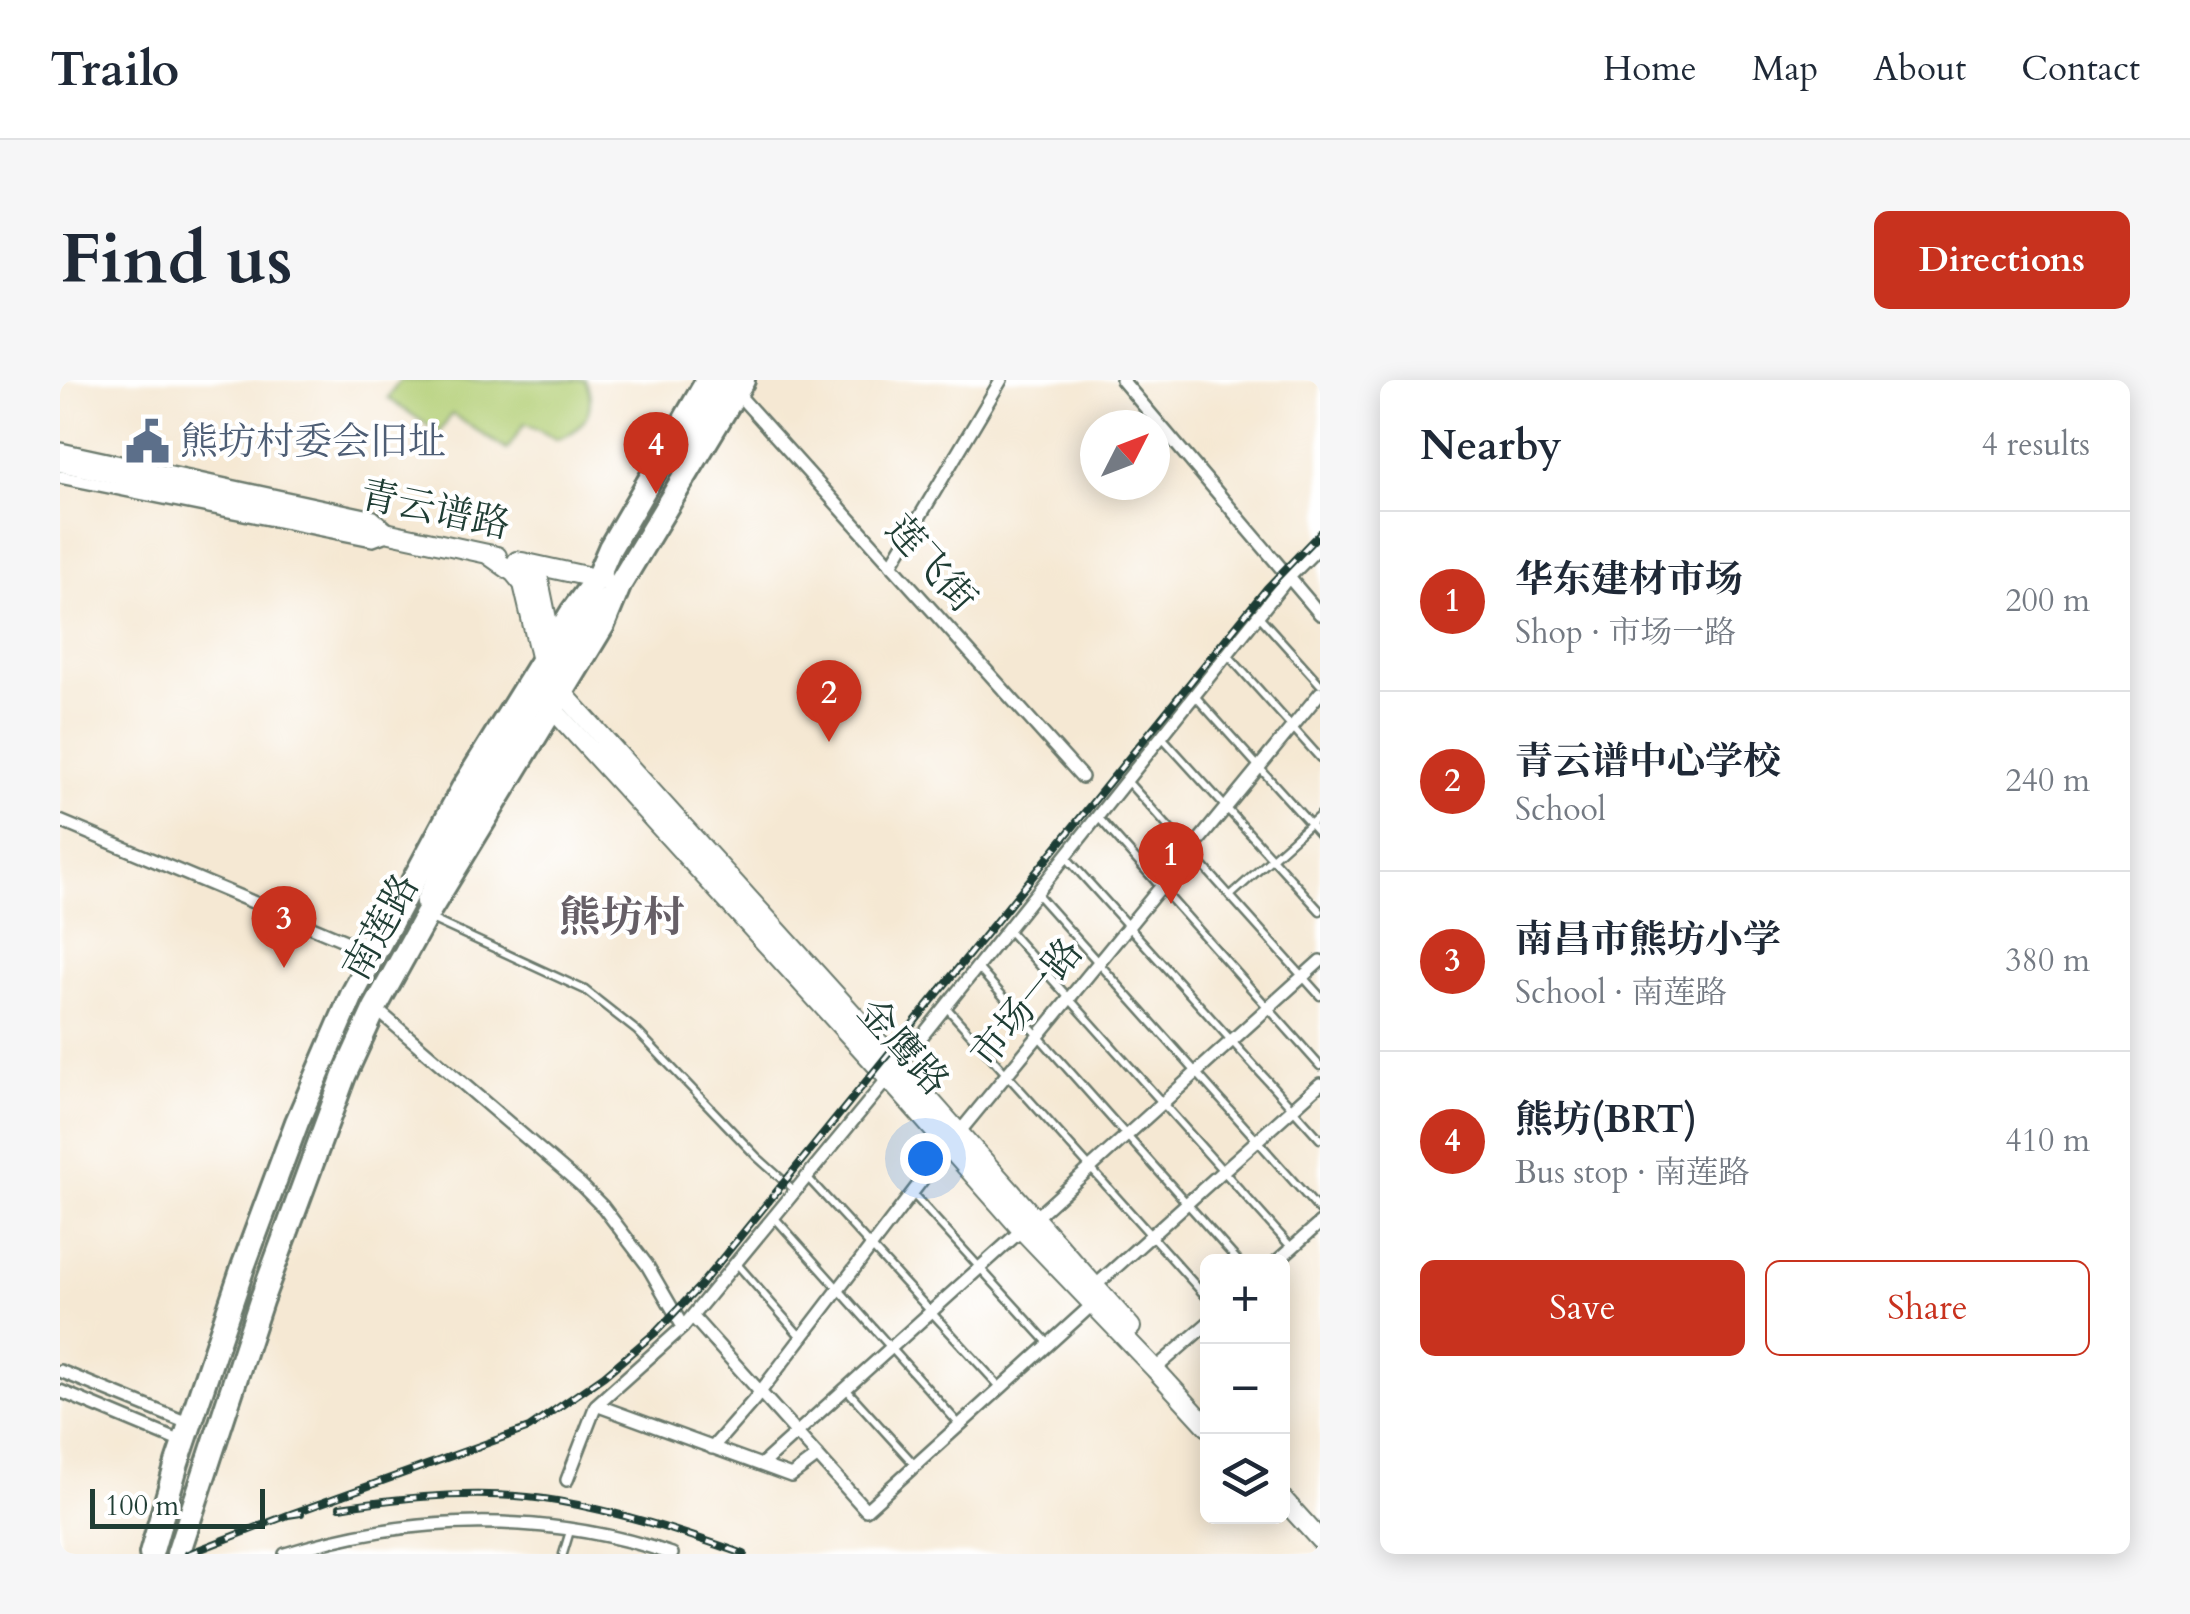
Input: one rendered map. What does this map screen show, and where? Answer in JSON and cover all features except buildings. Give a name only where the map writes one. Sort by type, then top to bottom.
[{"type":"highway","name":"南莲路","points":[[151,1554],[243,1267],[297,1122],[352,995],[463,788],[552,675],[603,625],[610,548],[708,380]]},
{"type":"highway","name":"南莲路","points":[[178,1554],[304,1180],[344,1076],[376,1008],[552,675],[572,612],[608,581],[735,384]]},
{"type":"street","points":[[892,565],[1001,380]]},
{"type":"street","points":[[1122,380],[1320,614]]},
{"type":"street","name":"莲飞街","points":[[735,384],[1082,777]]},
{"type":"street","points":[[60,449],[374,517],[392,534],[374,540],[60,477]]},
{"type":"street","name":"青云谱路","points":[[60,462],[608,581]]},
{"type":"street","points":[[567,1480],[596,1406],[683,1327],[1288,578],[1320,546]]},
{"type":"street","points":[[487,554],[514,572],[523,584],[552,675]]},
{"type":"street","points":[[396,969],[437,874],[474,802],[552,675],[538,580],[517,561]]},
{"type":"street","name":"金鹰路","points":[[552,675],[893,1071],[1159,1366],[1200,1405]]},
{"type":"street","name":"市场一路","points":[[712,1448],[760,1392],[954,1139],[1320,693]]},
{"type":"street","points":[[60,821],[374,953]]},
{"type":"street","points":[[761,1465],[1320,961]]},
{"type":"street","points":[[376,1008],[592,1196],[648,1264],[683,1327]]},
{"type":"street","points":[[692,1316],[866,1510],[1049,1344],[1151,1236],[1320,1084]]},
{"type":"street","points":[[1285,1254],[1320,1223]]},
{"type":"street","points":[[1159,1366],[1200,1329]]},
{"type":"street","name":"金鹰路","points":[[1159,1366],[1200,1418]]},
{"type":"street","points":[[60,1370],[187,1434]]},
{"type":"street","points":[[60,1391],[187,1434]]},
{"type":"street","points":[[596,1406],[792,1476],[818,1456]]},
{"type":"street","points":[[1290,1507],[1320,1540]]},
{"type":"street","points":[[1290,1521],[1320,1554]]},
{"type":"street","points":[[285,1554],[392,1528],[472,1522],[550,1526],[634,1541],[672,1554]]},
{"type":"lane","points":[[1258,615],[1320,684]]},
{"type":"lane","points":[[1227,654],[1320,758]]},
{"type":"lane","points":[[1194,696],[1320,835]]},
{"type":"lane","points":[[1162,736],[1320,912]]},
{"type":"lane","points":[[1126,780],[1320,996]]},
{"type":"lane","points":[[1230,896],[1320,815]]},
{"type":"lane","points":[[1098,816],[1320,1066]]},
{"type":"lane","points":[[1066,856],[1320,1139]]},
{"type":"lane","points":[[1036,893],[1320,1211]]},
{"type":"lane","points":[[426,916],[585,990],[637,1031],[795,1192]]},
{"type":"lane","points":[[1008,928],[1292,1248]]},
{"type":"lane","points":[[977,966],[1232,1254]]},
{"type":"lane","points":[[946,1006],[1200,1290]]},
{"type":"lane","points":[[807,1177],[1001,1388]]},
{"type":"lane","points":[[912,1193],[1049,1344]]},
{"type":"lane","points":[[774,1217],[960,1425]]},
{"type":"lane","points":[[736,1263],[802,1338]]},
{"type":"lane","points":[[846,1389],[916,1465]]},
{"type":"lane","points":[[564,1554],[570,1530]]},
{"type":"green space","points":[[400,380],[585,380],[589,408],[581,424],[556,439],[525,423],[507,450],[452,414],[439,433],[388,398]]},
{"type":"railway","points":[[288,1515],[529,1428],[604,1376],[657,1331],[699,1287],[1267,588],[1320,533]]},
{"type":"railway","points":[[340,1507],[449,1495],[530,1497],[628,1517],[744,1554]]},
{"type":"railway","points":[[188,1554],[301,1513]]},
{"type":"place","name":"熊坊村委会旧址","points":[[147,442]]},
{"type":"place","name":"熊坊(BRT)","points":[[656,494]]},
{"type":"place","name":"青云谱中心学校","points":[[829,742]]},
{"type":"place","name":"华东建材市场","points":[[1171,904]]},
{"type":"place","name":"南昌市熊坊小学","points":[[284,968]]},
{"type":"district","name":"熊坊村","points":[[622,917]]}]
